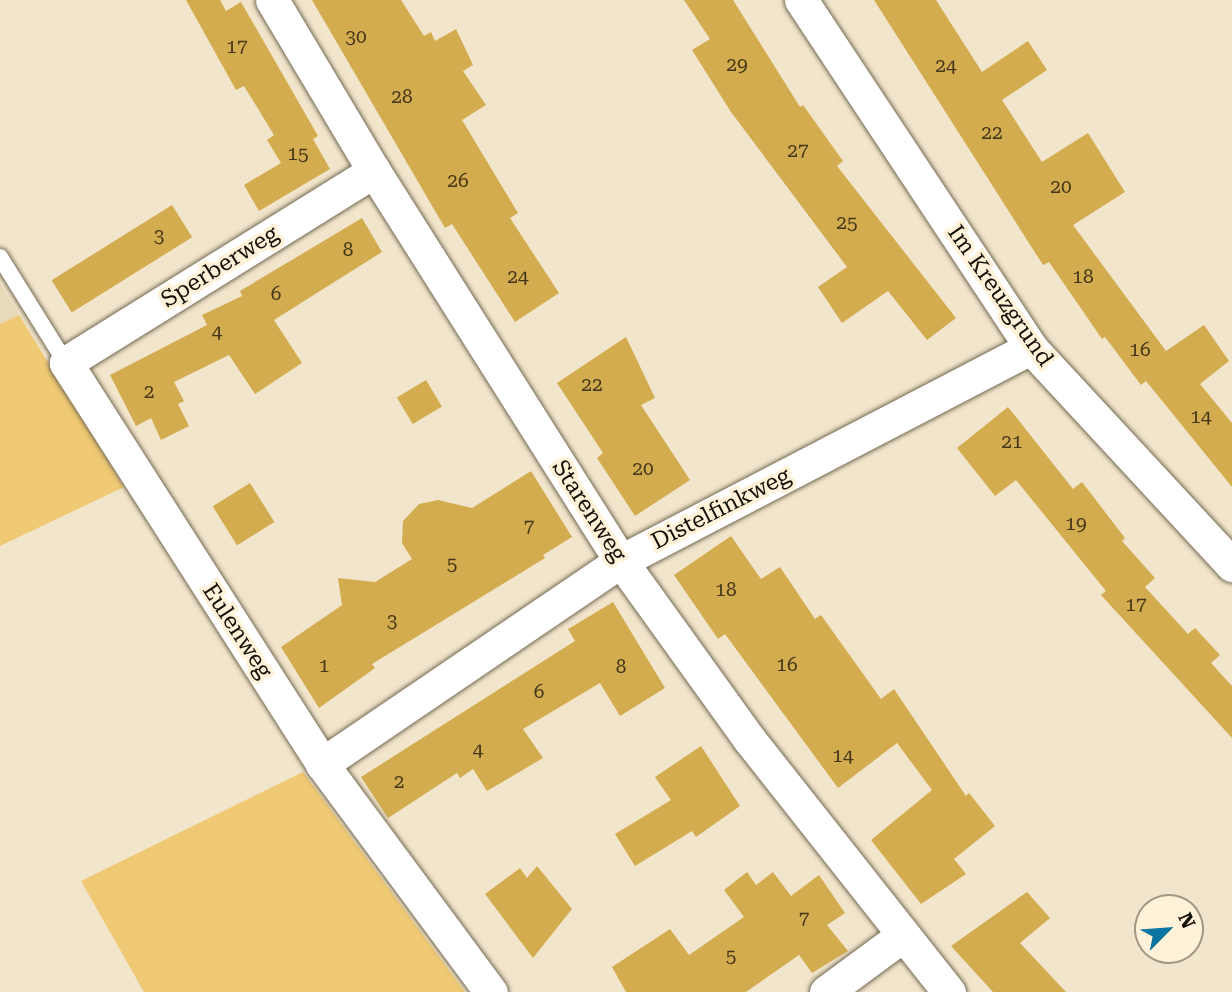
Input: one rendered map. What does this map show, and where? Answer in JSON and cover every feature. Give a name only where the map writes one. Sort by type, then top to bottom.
[{"type":"street","name":"Starenweg","points":[[272,0],[374,171],[621,561],[749,739],[902,936],[949,992]]},
{"type":"street","name":"Im Kreuzgrund","points":[[801,0],[1031,348],[1232,565]]},
{"type":"street","name":"Sperberweg","points":[[66,363],[374,171]]},
{"type":"street","name":"Distelfinkweg","points":[[322,764],[621,561],[1031,348]]},
{"type":"street","name":"Eulenweg","points":[[66,363],[322,764],[491,992]]},
{"type":"street","points":[[826,992],[902,936]]},
{"type":"lane","name":"Eulenweg","points":[[0,257],[66,363]]},
{"type":"shaded area","points":[[0,284],[19,315],[0,324]]},
{"type":"shaded area","points":[[19,315],[124,487],[0,546],[0,324]]},
{"type":"shaded area","points":[[303,772],[465,992],[144,992],[81,881]]},
{"type":"building","points":[[186,0],[220,0],[226,11],[241,2],[318,136],[313,139],[330,169],[259,211],[244,185],[281,163],[267,140],[274,135],[244,86],[236,90]]},
{"type":"building","points":[[312,0],[401,0],[424,36],[431,32],[435,41],[456,29],[473,65],[463,71],[486,105],[462,120],[518,213],[510,218],[559,293],[515,322],[452,224],[445,228]]},
{"type":"building","points":[[684,0],[733,0],[800,107],[803,105],[843,161],[837,166],[956,318],[927,340],[888,291],[842,323],[818,287],[847,267],[731,112],[692,50],[710,39]]},
{"type":"building","points":[[874,0],[936,0],[982,72],[1028,41],[1047,70],[1002,100],[1042,162],[1088,133],[1125,192],[1073,225],[1166,351],[1204,325],[1229,361],[1200,384],[1232,423],[1232,487],[1146,381],[1141,385],[1105,337],[1102,339],[1049,262],[1043,265]]},
{"type":"building","points":[[172,205],[192,237],[72,312],[52,280]]},
{"type":"building","points":[[362,218],[382,252],[274,320],[302,363],[255,394],[229,355],[174,382],[184,401],[178,404],[189,426],[161,440],[151,418],[136,426],[110,375],[207,325],[202,315],[242,296],[240,291]]},
{"type":"building","points":[[626,337],[655,398],[641,405],[690,480],[635,516],[597,458],[603,453],[557,383]]},
{"type":"building","points":[[426,380],[442,407],[413,424],[397,398]]},
{"type":"building","points":[[1008,407],[1073,489],[1082,482],[1125,538],[1122,541],[1155,578],[1145,587],[1188,634],[1195,628],[1220,655],[1211,663],[1232,686],[1232,738],[1101,595],[1106,591],[1016,480],[995,496],[957,448]]},
{"type":"building","points":[[531,471],[572,537],[543,555],[545,558],[372,664],[375,668],[319,708],[281,647],[342,605],[338,578],[375,582],[412,559],[402,543],[403,521],[419,504],[438,500],[472,508]]},
{"type":"building","points":[[250,483],[274,522],[237,545],[213,506]]},
{"type":"building","points":[[731,536],[761,579],[780,567],[815,619],[821,615],[881,699],[894,689],[966,796],[969,793],[995,826],[954,859],[966,874],[921,904],[871,840],[932,790],[897,743],[838,788],[725,634],[718,639],[674,575]]},
{"type":"building","points":[[613,602],[665,688],[620,716],[600,683],[523,729],[543,758],[487,791],[473,769],[460,778],[457,773],[388,818],[361,777],[575,641],[568,629]]},
{"type":"building","points":[[701,746],[740,806],[696,837],[692,831],[635,866],[615,834],[671,800],[655,777]]},
{"type":"building","points":[[537,866],[572,909],[533,958],[485,894],[520,868],[527,878]]},
{"type":"building","points":[[747,872],[756,885],[773,872],[791,896],[819,875],[845,913],[827,925],[848,951],[812,973],[799,955],[746,992],[626,992],[612,967],[670,929],[689,955],[744,917],[724,890]]},
{"type":"building","points":[[1027,892],[1050,918],[1020,943],[1066,992],[993,992],[951,946]]}]
